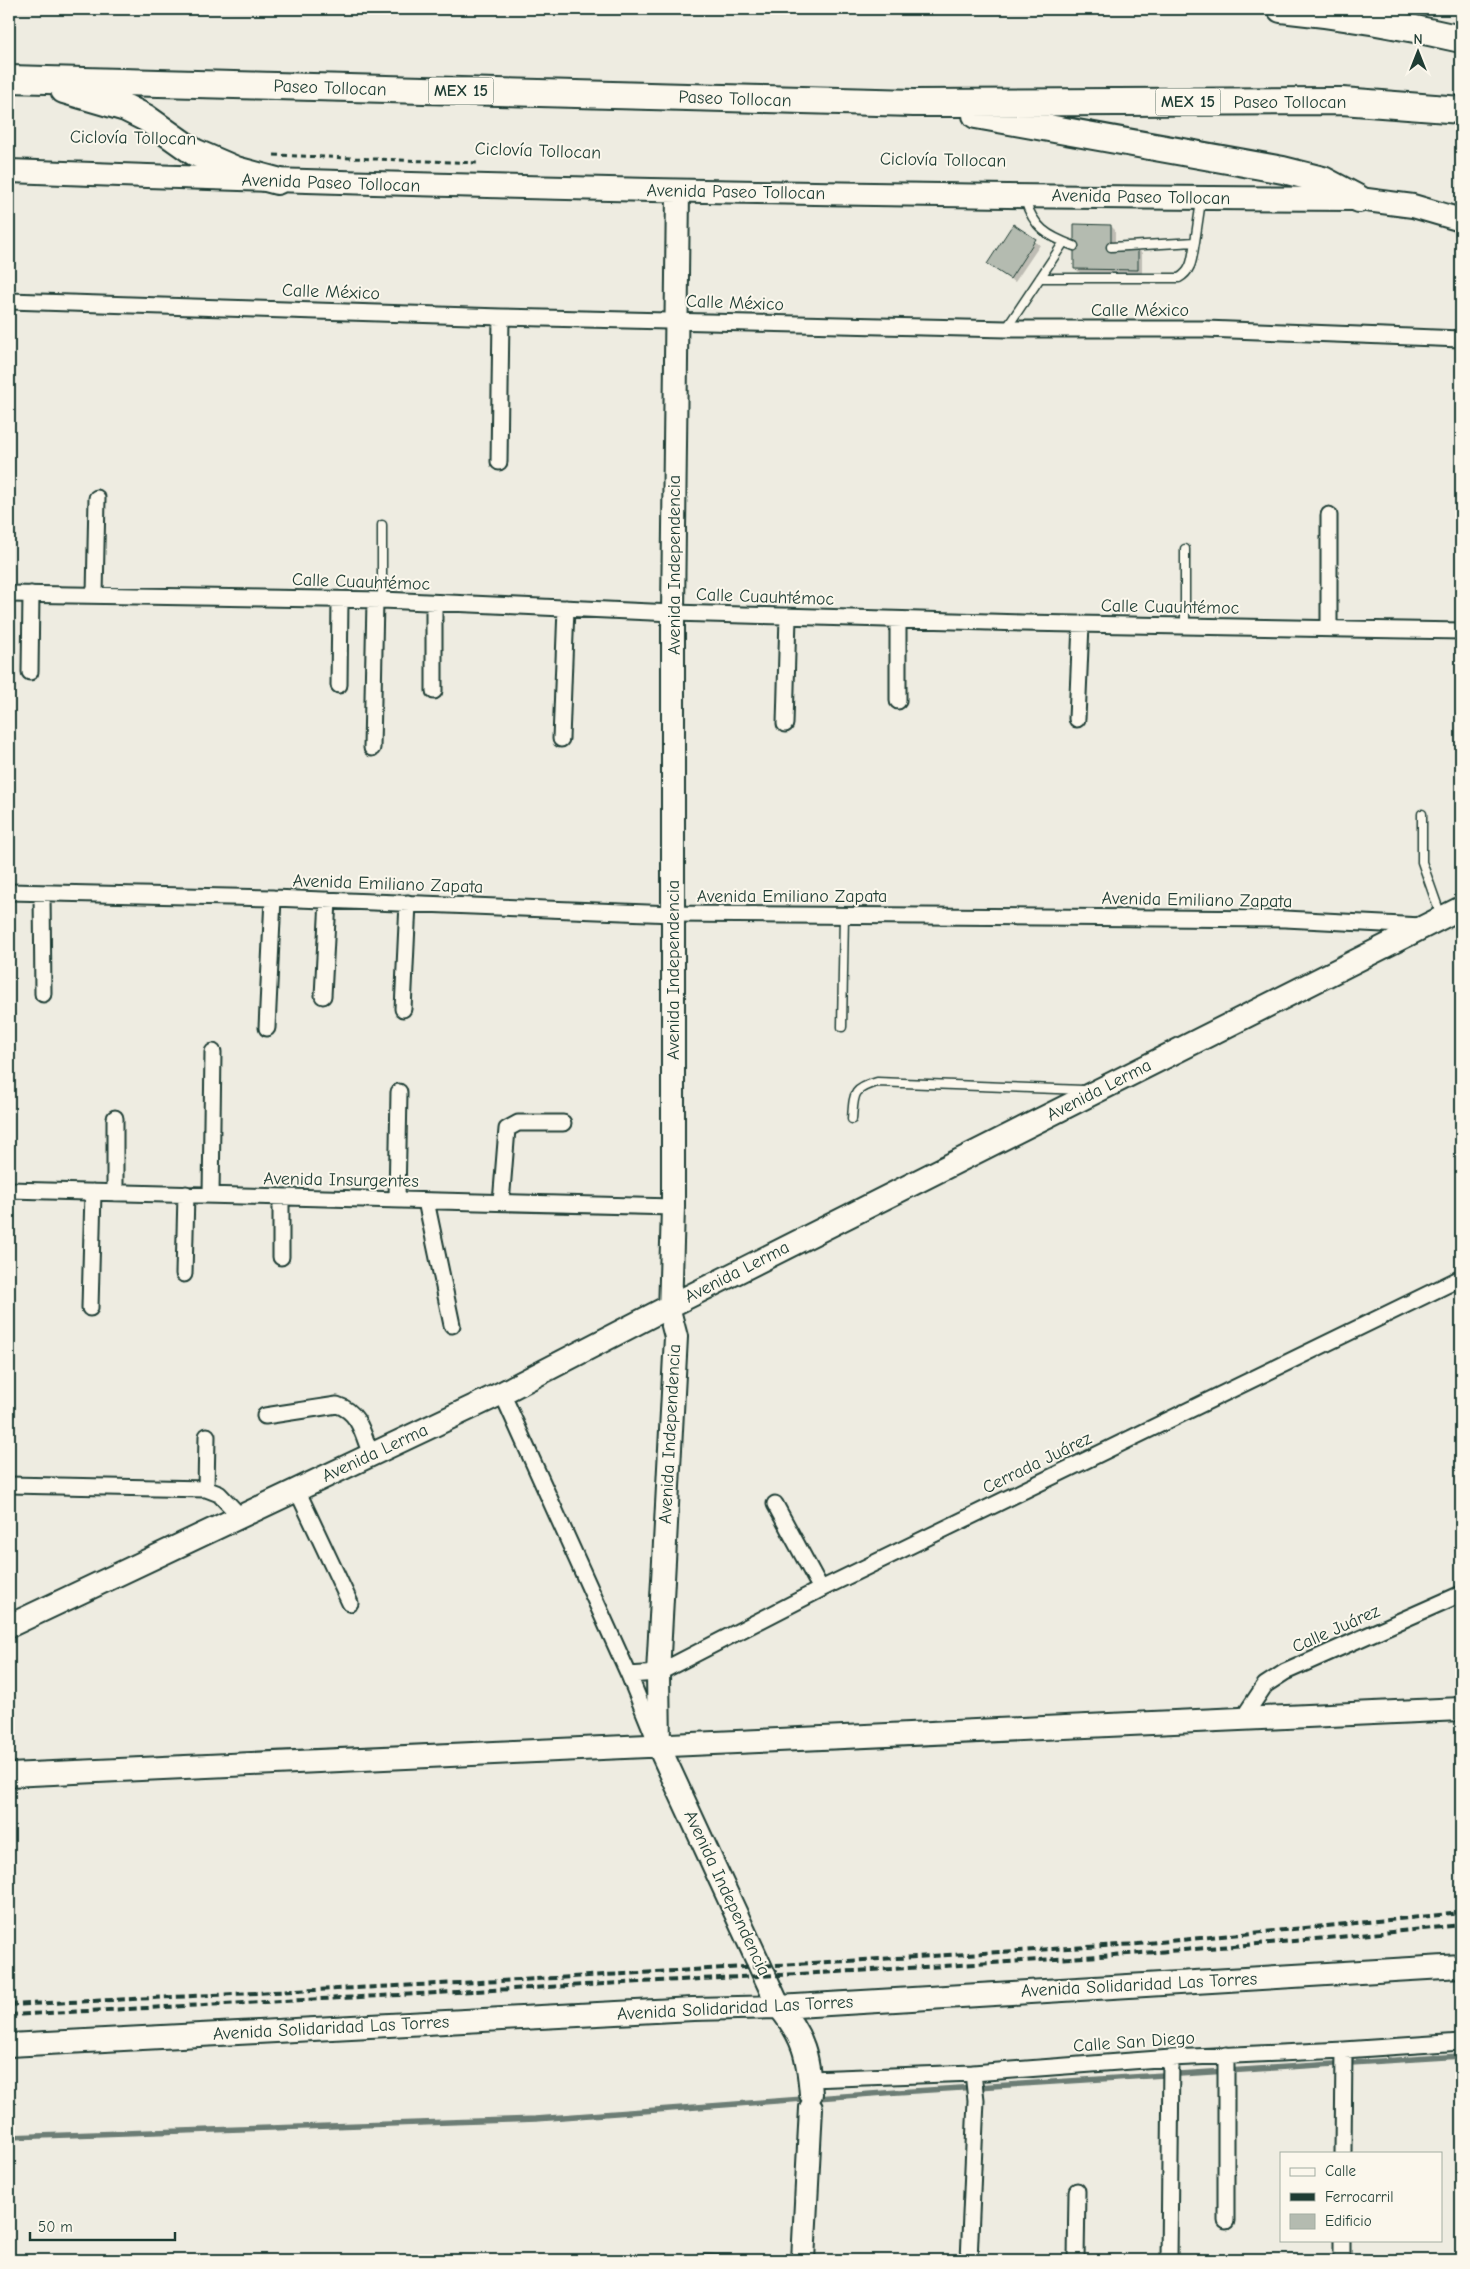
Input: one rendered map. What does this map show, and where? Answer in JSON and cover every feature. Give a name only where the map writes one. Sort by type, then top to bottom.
[{"type":"highway","points":[[1281,9],[1334,14],[1418,29],[1461,39]]},
{"type":"highway","points":[[18,79],[126,108],[146,118],[194,152],[236,170],[277,181]]},
{"type":"highway","name":"Paseo Tollocan","points":[[18,79],[914,103],[1342,101],[1461,110]]},
{"type":"highway","points":[[914,103],[1283,170],[1323,180],[1359,199]]},
{"type":"main road","name":"Avenida Paseo Tollocan","points":[[9,171],[277,181],[678,192],[1202,199],[1359,199],[1413,206],[1461,220]]},
{"type":"main road","name":"Avenida Independencia","points":[[678,192],[673,613],[672,1207],[670,1310],[676,1337],[658,1673],[659,1747],[780,2007],[796,2027],[803,2042],[810,2094],[803,2260]]},
{"type":"main road","points":[[1413,206],[1461,204]]},
{"type":"main road","name":"Avenida Lerma","points":[[9,1626],[371,1455],[503,1398],[670,1310],[1097,1091],[1450,914]]},
{"type":"main road","points":[[9,1776],[1461,1708]]},
{"type":"main road","name":"Avenida Solidaridad Las Torres","points":[[9,2045],[693,2009],[780,2007],[1461,1966]]},
{"type":"street","name":"Calle México","points":[[9,301],[501,317],[1006,329],[1205,329],[1461,339]]},
{"type":"street","points":[[498,462],[501,317]]},
{"type":"street","points":[[95,595],[97,498]]},
{"type":"street","points":[[1329,515],[1329,629]]},
{"type":"street","name":"Calle Cuauhtémoc","points":[[9,594],[379,600],[673,613],[898,620],[1461,631]]},
{"type":"street","points":[[30,672],[31,594]]},
{"type":"street","points":[[340,600],[340,685]]},
{"type":"street","points":[[372,748],[379,600]]},
{"type":"street","points":[[434,603],[434,691]]},
{"type":"street","points":[[561,739],[566,608]]},
{"type":"street","points":[[785,724],[788,616]]},
{"type":"street","points":[[898,620],[898,701]]},
{"type":"street","points":[[1077,719],[1081,624]]},
{"type":"street","name":"Avenida Emiliano Zapata","points":[[9,892],[273,898],[673,914],[1285,919],[1450,914]]},
{"type":"street","points":[[42,893],[43,994]]},
{"type":"street","points":[[267,1028],[273,898]]},
{"type":"street","points":[[323,996],[328,900]]},
{"type":"street","points":[[404,1009],[408,903]]},
{"type":"street","points":[[211,1195],[213,1052]]},
{"type":"street","points":[[397,1200],[399,1092]]},
{"type":"street","points":[[114,1118],[115,1193]]},
{"type":"street","points":[[501,1202],[506,1132],[510,1125],[518,1123],[563,1123]]},
{"type":"street","name":"Avenida Insurgentes","points":[[9,1190],[672,1207]]},
{"type":"street","points":[[90,1308],[93,1192]]},
{"type":"street","points":[[184,1274],[186,1194]]},
{"type":"street","points":[[281,1197],[281,1257]]},
{"type":"street","points":[[426,1201],[452,1325]]},
{"type":"street","name":"Cerrada Juárez","points":[[629,1675],[658,1673],[821,1589],[1461,1278]]},
{"type":"street","name":"Avenida Independencia","points":[[503,1398],[629,1675],[659,1747]]},
{"type":"street","points":[[265,1416],[337,1405],[348,1408],[356,1416],[371,1455]]},
{"type":"street","points":[[206,1489],[207,1436]]},
{"type":"street","points":[[9,1485],[206,1489],[219,1494],[241,1517]]},
{"type":"street","points":[[297,1490],[350,1603]]},
{"type":"street","points":[[775,1504],[821,1589]]},
{"type":"street","name":"Calle Juárez","points":[[1243,1718],[1265,1685],[1279,1676],[1461,1594]]},
{"type":"street","name":"Calle San Diego","points":[[810,2094],[974,2078],[1226,2066],[1344,2057],[1461,2042]]},
{"type":"street","points":[[1343,2152],[1344,2057]]},
{"type":"street","points":[[1226,2066],[1226,2221]]},
{"type":"street","points":[[1169,2260],[1171,2069]]},
{"type":"street","points":[[969,2260],[976,2100],[974,2078]]},
{"type":"street","points":[[1076,2260],[1077,2191]]},
{"type":"street","points":[[1342,2242],[1342,2260]]},
{"type":"lane","points":[[1023,196],[1034,222],[1054,238],[1074,246]]},
{"type":"lane","points":[[1040,278],[1179,278],[1187,274],[1190,268],[1202,199]]},
{"type":"lane","points":[[1006,329],[1064,242]]},
{"type":"lane","points":[[1111,247],[1194,242]]},
{"type":"lane","points":[[379,600],[382,525]]},
{"type":"lane","points":[[1185,550],[1185,626]]},
{"type":"lane","points":[[1422,814],[1422,862],[1450,914]]},
{"type":"lane","points":[[842,1027],[844,915]]},
{"type":"lane","points":[[852,1119],[854,1095],[861,1087],[877,1082],[1097,1091]]},
{"type":"lane","points":[[705,2259],[729,2260]]},
{"type":"path","name":"Ciclovía Tollocan","points":[[264,155],[482,163]]},
{"type":"building","points":[[1013,224],[1036,239],[1010,279],[987,264]]},
{"type":"building","points":[[1074,224],[1111,225],[1111,247],[1138,247],[1138,270],[1074,269]]},
{"type":"waterway","points":[[9,2137],[536,2119],[898,2092],[1461,2056]]},
{"type":"railway","points":[[9,2005],[520,1980],[1138,1944],[1461,1913]]},
{"type":"railway","points":[[9,2015],[960,1965],[1161,1952],[1461,1925]]}]
